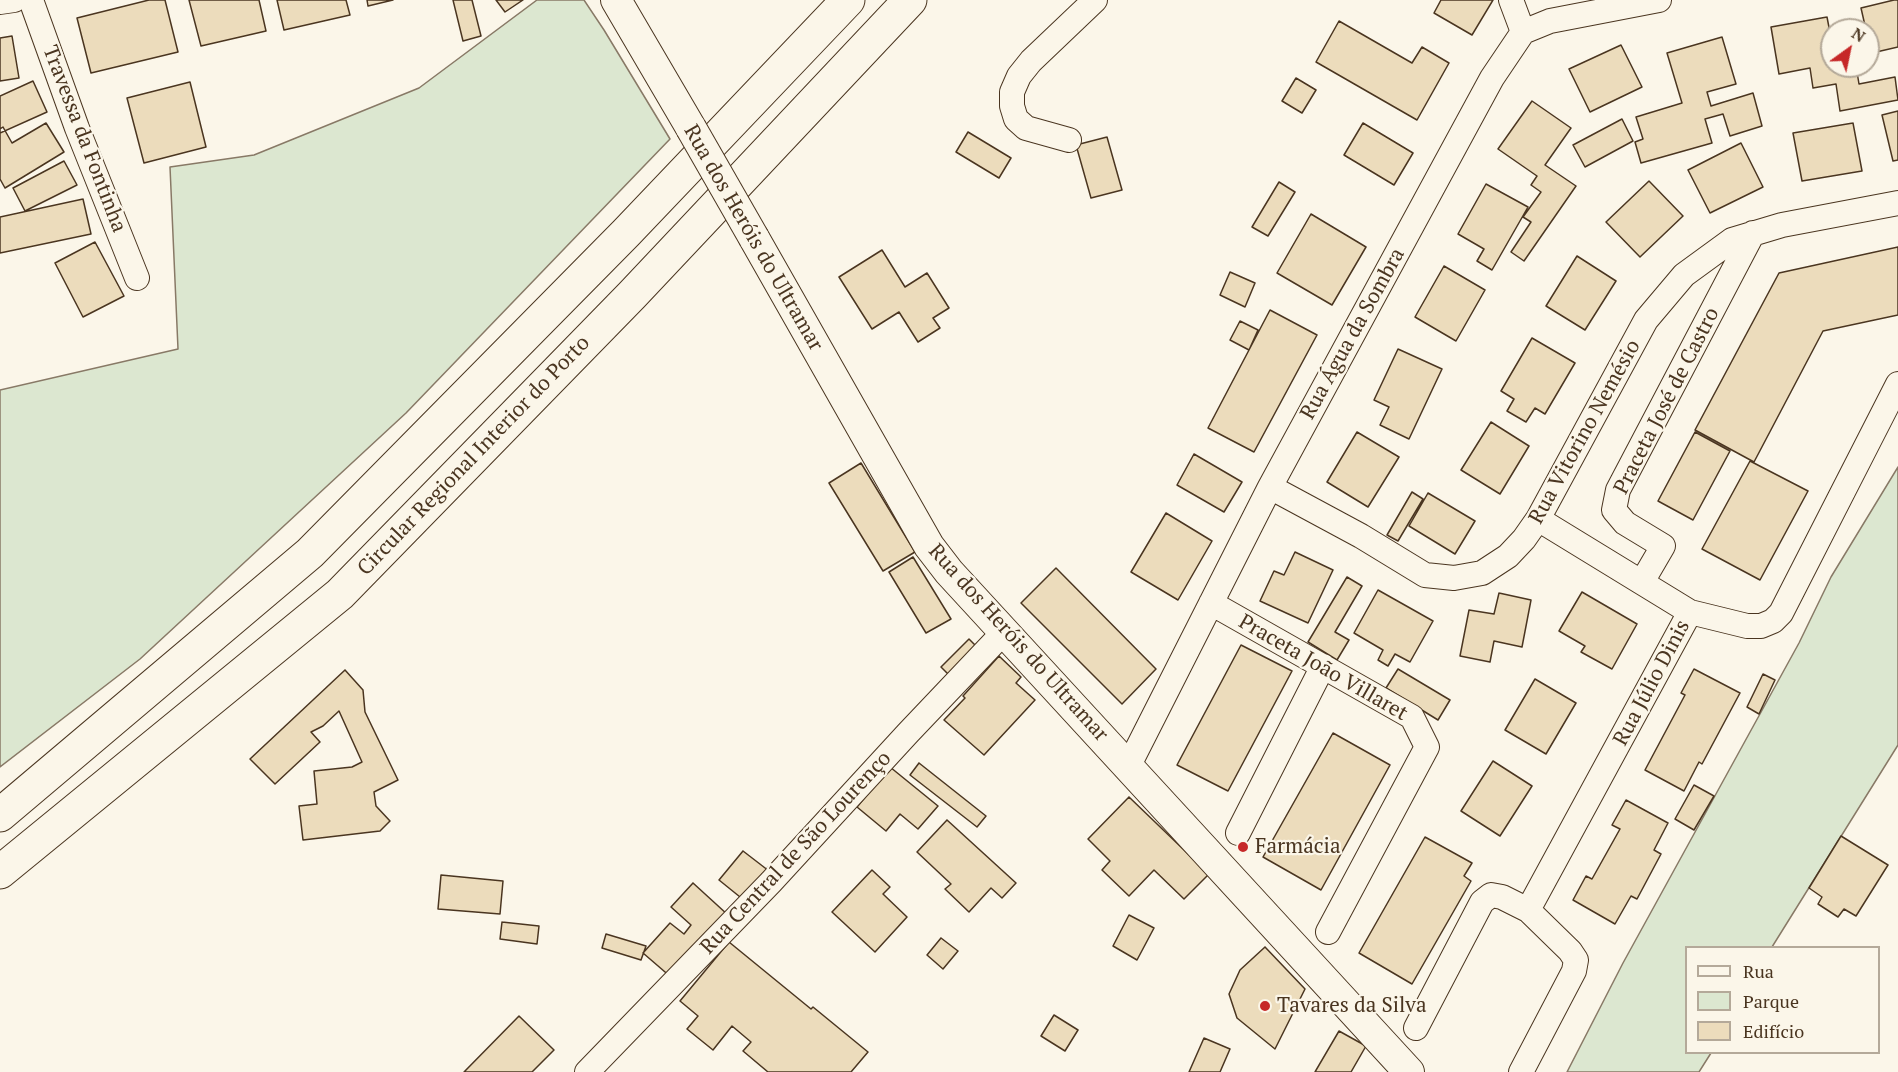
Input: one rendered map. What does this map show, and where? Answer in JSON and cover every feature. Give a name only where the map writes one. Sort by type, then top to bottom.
[{"type":"highway","points":[[0,815],[310,552],[626,233],[848,0]]},
{"type":"highway","name":"Circular Regional Interior do Porto","points":[[0,872],[340,594],[632,295],[910,0]]},
{"type":"street","points":[[0,2],[14,0]]},
{"type":"street","name":"Travessa da Fontinha","points":[[31,0],[77,128],[137,278]]},
{"type":"street","name":"Rua dos Heróis do Ultramar","points":[[616,0],[929,546],[949,572],[1409,1072]]},
{"type":"street","points":[[1069,140],[1026,128],[1016,119],[1012,106],[1012,92],[1019,76],[1031,61],[1095,0]]},
{"type":"street","points":[[1511,0],[1523,32],[1550,21],[1557,10],[1659,0]]},
{"type":"street","name":"Rua Água da Sombra","points":[[1128,767],[1270,487],[1492,78],[1523,32]]},
{"type":"street","name":"Rua Vitorino Nemésio","points":[[1270,487],[1361,536],[1425,575],[1454,578],[1482,573],[1508,556],[1539,519],[1646,320],[1684,275],[1732,240],[1790,223],[1898,203]]},
{"type":"street","name":"Praceta José de Castro","points":[[1642,582],[1664,546],[1625,523],[1614,510],[1618,490],[1753,234]]},
{"type":"street","points":[[1690,612],[1748,626],[1761,626],[1773,621],[1781,613],[1898,384]]},
{"type":"street","name":"Rua Júlio Dinis","points":[[1528,910],[1690,612],[1539,519]]},
{"type":"street","name":"Praceta João Villaret","points":[[1211,603],[1412,717],[1428,747],[1328,932]]},
{"type":"street","name":"Rua Central de São Lourenço","points":[[587,1072],[771,882],[1004,632]]},
{"type":"street","points":[[1238,833],[1323,666]]},
{"type":"street","points":[[1416,1028],[1482,902],[1491,895],[1496,895],[1528,910],[1570,951],[1576,960],[1574,971],[1521,1072]]},
{"type":"green space","points":[[537,0],[584,0],[670,139],[406,413],[140,659],[0,767],[0,390],[178,349],[170,167],[254,155],[419,88]]},
{"type":"green space","points":[[1898,467],[1898,745],[1773,946],[1685,946],[1685,1054],[1710,1054],[1699,1072],[1567,1072],[1623,963],[1799,643],[1831,577]]},
{"type":"building","points":[[149,0],[165,0],[178,52],[91,73],[77,18]]},
{"type":"building","points":[[189,0],[259,0],[266,31],[201,46]]},
{"type":"building","points":[[277,0],[346,0],[350,15],[284,30]]},
{"type":"building","points":[[367,0],[393,0],[368,6]]},
{"type":"building","points":[[453,0],[472,0],[481,36],[463,41]]},
{"type":"building","points":[[496,0],[523,0],[505,12]]},
{"type":"building","points":[[1441,0],[1493,0],[1472,35],[1434,13]]},
{"type":"building","points":[[1898,0],[1898,47],[1880,51],[1880,18],[1863,18],[1861,8]]},
{"type":"building","points":[[1820,18],[1820,78],[1858,78],[1859,84],[1895,77],[1898,100],[1840,111],[1836,84],[1813,88],[1810,68],[1779,74],[1771,27]]},
{"type":"building","points":[[1339,21],[1412,63],[1422,47],[1449,63],[1417,120],[1316,62]]},
{"type":"building","points":[[12,36],[19,78],[0,81],[0,38]]},
{"type":"building","points":[[1722,37],[1736,84],[1707,92],[1711,106],[1753,93],[1762,126],[1730,136],[1723,114],[1705,119],[1712,143],[1641,163],[1635,142],[1643,139],[1636,117],[1682,103],[1667,53]]},
{"type":"building","points":[[1621,45],[1642,87],[1590,112],[1569,69]]},
{"type":"building","points":[[1296,78],[1316,90],[1302,113],[1282,101]]},
{"type":"building","points":[[33,81],[47,112],[0,133],[0,96]]},
{"type":"building","points":[[190,82],[206,147],[144,163],[127,98]]},
{"type":"building","points":[[1532,101],[1571,128],[1545,165],[1576,186],[1524,261],[1511,252],[1531,222],[1523,217],[1541,192],[1531,185],[1537,176],[1498,149]]},
{"type":"building","points":[[1898,111],[1898,160],[1893,161],[1882,115]]},
{"type":"building","points":[[1622,119],[1633,141],[1585,167],[1573,145]]},
{"type":"building","points":[[46,123],[64,152],[5,188],[0,179],[0,129],[3,127],[12,143]]},
{"type":"building","points":[[1363,123],[1413,153],[1394,185],[1344,155]]},
{"type":"building","points":[[1853,123],[1862,171],[1802,181],[1793,133]]},
{"type":"building","points":[[968,132],[1011,158],[999,178],[956,152]]},
{"type":"building","points":[[1107,137],[1122,190],[1091,198],[1076,145]]},
{"type":"building","points":[[1741,143],[1763,187],[1710,213],[1688,170]]},
{"type":"building","points":[[64,161],[77,185],[25,211],[13,188]]},
{"type":"building","points":[[1649,181],[1683,216],[1640,257],[1606,222]]},
{"type":"building","points":[[1279,182],[1295,192],[1268,236],[1252,227]]},
{"type":"building","points":[[1486,184],[1528,207],[1492,270],[1477,261],[1484,249],[1458,234]]},
{"type":"building","points":[[83,199],[91,234],[0,253],[0,217]]},
{"type":"building","points":[[1311,214],[1366,247],[1332,305],[1277,273]]},
{"type":"building","points":[[95,242],[124,296],[83,317],[55,263]]},
{"type":"building","points":[[1898,247],[1898,315],[1823,331],[1754,462],[1695,430],[1779,273]]},
{"type":"building","points":[[882,250],[905,287],[927,273],[949,308],[933,318],[940,328],[918,342],[899,312],[872,329],[839,277]]},
{"type":"building","points":[[1577,256],[1616,281],[1585,330],[1546,306]]},
{"type":"building","points":[[1444,266],[1485,290],[1456,341],[1415,317]]},
{"type":"building","points":[[1230,272],[1255,283],[1245,307],[1220,295]]},
{"type":"building","points":[[1270,310],[1317,335],[1254,452],[1208,428]]},
{"type":"building","points":[[1240,321],[1258,330],[1249,350],[1230,340]]},
{"type":"building","points":[[1532,338],[1575,363],[1545,414],[1535,408],[1526,422],[1507,411],[1514,399],[1501,391]]},
{"type":"building","points":[[1398,349],[1442,369],[1409,439],[1380,425],[1389,407],[1374,400]]},
{"type":"building","points":[[1491,422],[1529,446],[1500,494],[1461,470]]},
{"type":"building","points":[[1357,432],[1399,457],[1368,507],[1327,482]]},
{"type":"building","points":[[1695,432],[1730,451],[1693,520],[1658,501]]},
{"type":"building","points":[[1194,454],[1242,482],[1224,512],[1177,485]]},
{"type":"building","points":[[1750,461],[1808,491],[1760,580],[1702,549]]},
{"type":"building","points":[[861,463],[915,552],[883,571],[829,483]]},
{"type":"building","points":[[1412,492],[1423,499],[1398,541],[1387,535]]},
{"type":"building","points":[[1428,493],[1475,521],[1455,554],[1409,526]]},
{"type":"building","points":[[1166,513],[1212,541],[1178,600],[1131,572]]},
{"type":"building","points":[[1295,552],[1333,570],[1308,623],[1260,601],[1274,571],[1284,575]]},
{"type":"building","points":[[913,557],[951,619],[926,633],[889,572]]},
{"type":"building","points":[[1056,568],[1156,669],[1122,704],[1021,603]]},
{"type":"building","points":[[1347,577],[1362,586],[1335,632],[1349,640],[1337,660],[1308,642]]},
{"type":"building","points":[[1378,590],[1433,621],[1410,662],[1395,654],[1388,666],[1378,660],[1383,650],[1354,633]]},
{"type":"building","points":[[1582,592],[1637,624],[1612,669],[1581,652],[1585,646],[1559,631]]},
{"type":"building","points":[[1499,593],[1531,600],[1522,647],[1494,641],[1490,662],[1460,656],[1469,610],[1494,614]]},
{"type":"building","points":[[969,639],[980,650],[952,678],[941,667]]},
{"type":"building","points":[[1241,645],[1292,671],[1228,791],[1177,765]]},
{"type":"building","points":[[999,656],[1021,677],[1016,683],[1035,700],[984,755],[944,720]]},
{"type":"building","points":[[1398,669],[1450,700],[1438,720],[1386,688]]},
{"type":"building","points":[[1694,669],[1740,693],[1702,764],[1699,762],[1684,791],[1645,770],[1685,695],[1681,693]]},
{"type":"building","points":[[345,670],[363,690],[365,712],[398,780],[374,792],[376,806],[390,821],[380,831],[303,840],[299,806],[317,804],[314,771],[352,767],[362,762],[339,711],[323,726],[311,732],[320,742],[275,784],[250,759]]},
{"type":"building","points":[[1763,674],[1775,680],[1759,714],[1747,707]]},
{"type":"building","points":[[1535,679],[1576,703],[1546,754],[1505,730]]},
{"type":"building","points":[[1333,733],[1390,765],[1321,890],[1263,857]]},
{"type":"building","points":[[1493,761],[1532,786],[1500,836],[1461,811]]},
{"type":"building","points":[[919,763],[986,816],[977,827],[910,775]]},
{"type":"building","points":[[890,767],[938,806],[918,829],[900,814],[886,831],[857,807]]},
{"type":"building","points":[[1694,785],[1714,796],[1694,830],[1675,819]]},
{"type":"building","points":[[1129,797],[1209,874],[1184,899],[1154,870],[1129,896],[1102,870],[1110,861],[1088,839]]},
{"type":"building","points":[[1626,800],[1668,823],[1654,850],[1661,854],[1637,899],[1631,896],[1615,924],[1573,900],[1586,876],[1592,879],[1620,829],[1612,825]]},
{"type":"building","points":[[947,820],[1016,883],[1002,898],[991,888],[969,912],[945,889],[951,884],[917,852]]},
{"type":"building","points":[[1841,836],[1888,865],[1856,916],[1844,909],[1838,917],[1818,904],[1822,897],[1809,888]]},
{"type":"building","points":[[1425,837],[1472,863],[1464,876],[1471,881],[1412,984],[1359,953]]},
{"type":"building","points":[[743,851],[769,871],[745,901],[719,880]]},
{"type":"building","points":[[872,870],[890,887],[883,894],[907,917],[875,952],[832,912]]},
{"type":"building","points":[[441,875],[503,881],[500,914],[438,909]]},
{"type":"building","points":[[693,883],[728,915],[672,978],[643,953],[670,923],[684,934],[691,925],[671,907]]},
{"type":"building","points":[[1129,915],[1154,928],[1137,960],[1113,946]]},
{"type":"building","points":[[502,922],[539,926],[537,944],[500,939]]},
{"type":"building","points":[[606,934],[646,946],[641,960],[602,948]]},
{"type":"building","points":[[941,938],[958,951],[943,969],[927,955]]},
{"type":"building","points":[[729,942],[868,1052],[851,1072],[768,1072],[743,1051],[751,1042],[732,1026],[713,1050],[687,1029],[698,1016],[680,1001]]},
{"type":"building","name":"Tavares da Silva","points":[[1265,947],[1305,989],[1275,1049],[1237,1018],[1229,994],[1240,970]]},
{"type":"building","points":[[1054,1015],[1078,1030],[1065,1051],[1041,1036]]},
{"type":"building","points":[[519,1016],[554,1050],[532,1072],[464,1072]]},
{"type":"building","points":[[1339,1031],[1366,1046],[1351,1072],[1315,1072]]},
{"type":"building","points":[[1204,1038],[1230,1049],[1220,1072],[1189,1072]]},
{"type":"place","name":"Farmácia","points":[[1243,847]]},
{"type":"place","name":"Tavares da Silva","points":[[1265,1006]]}]
